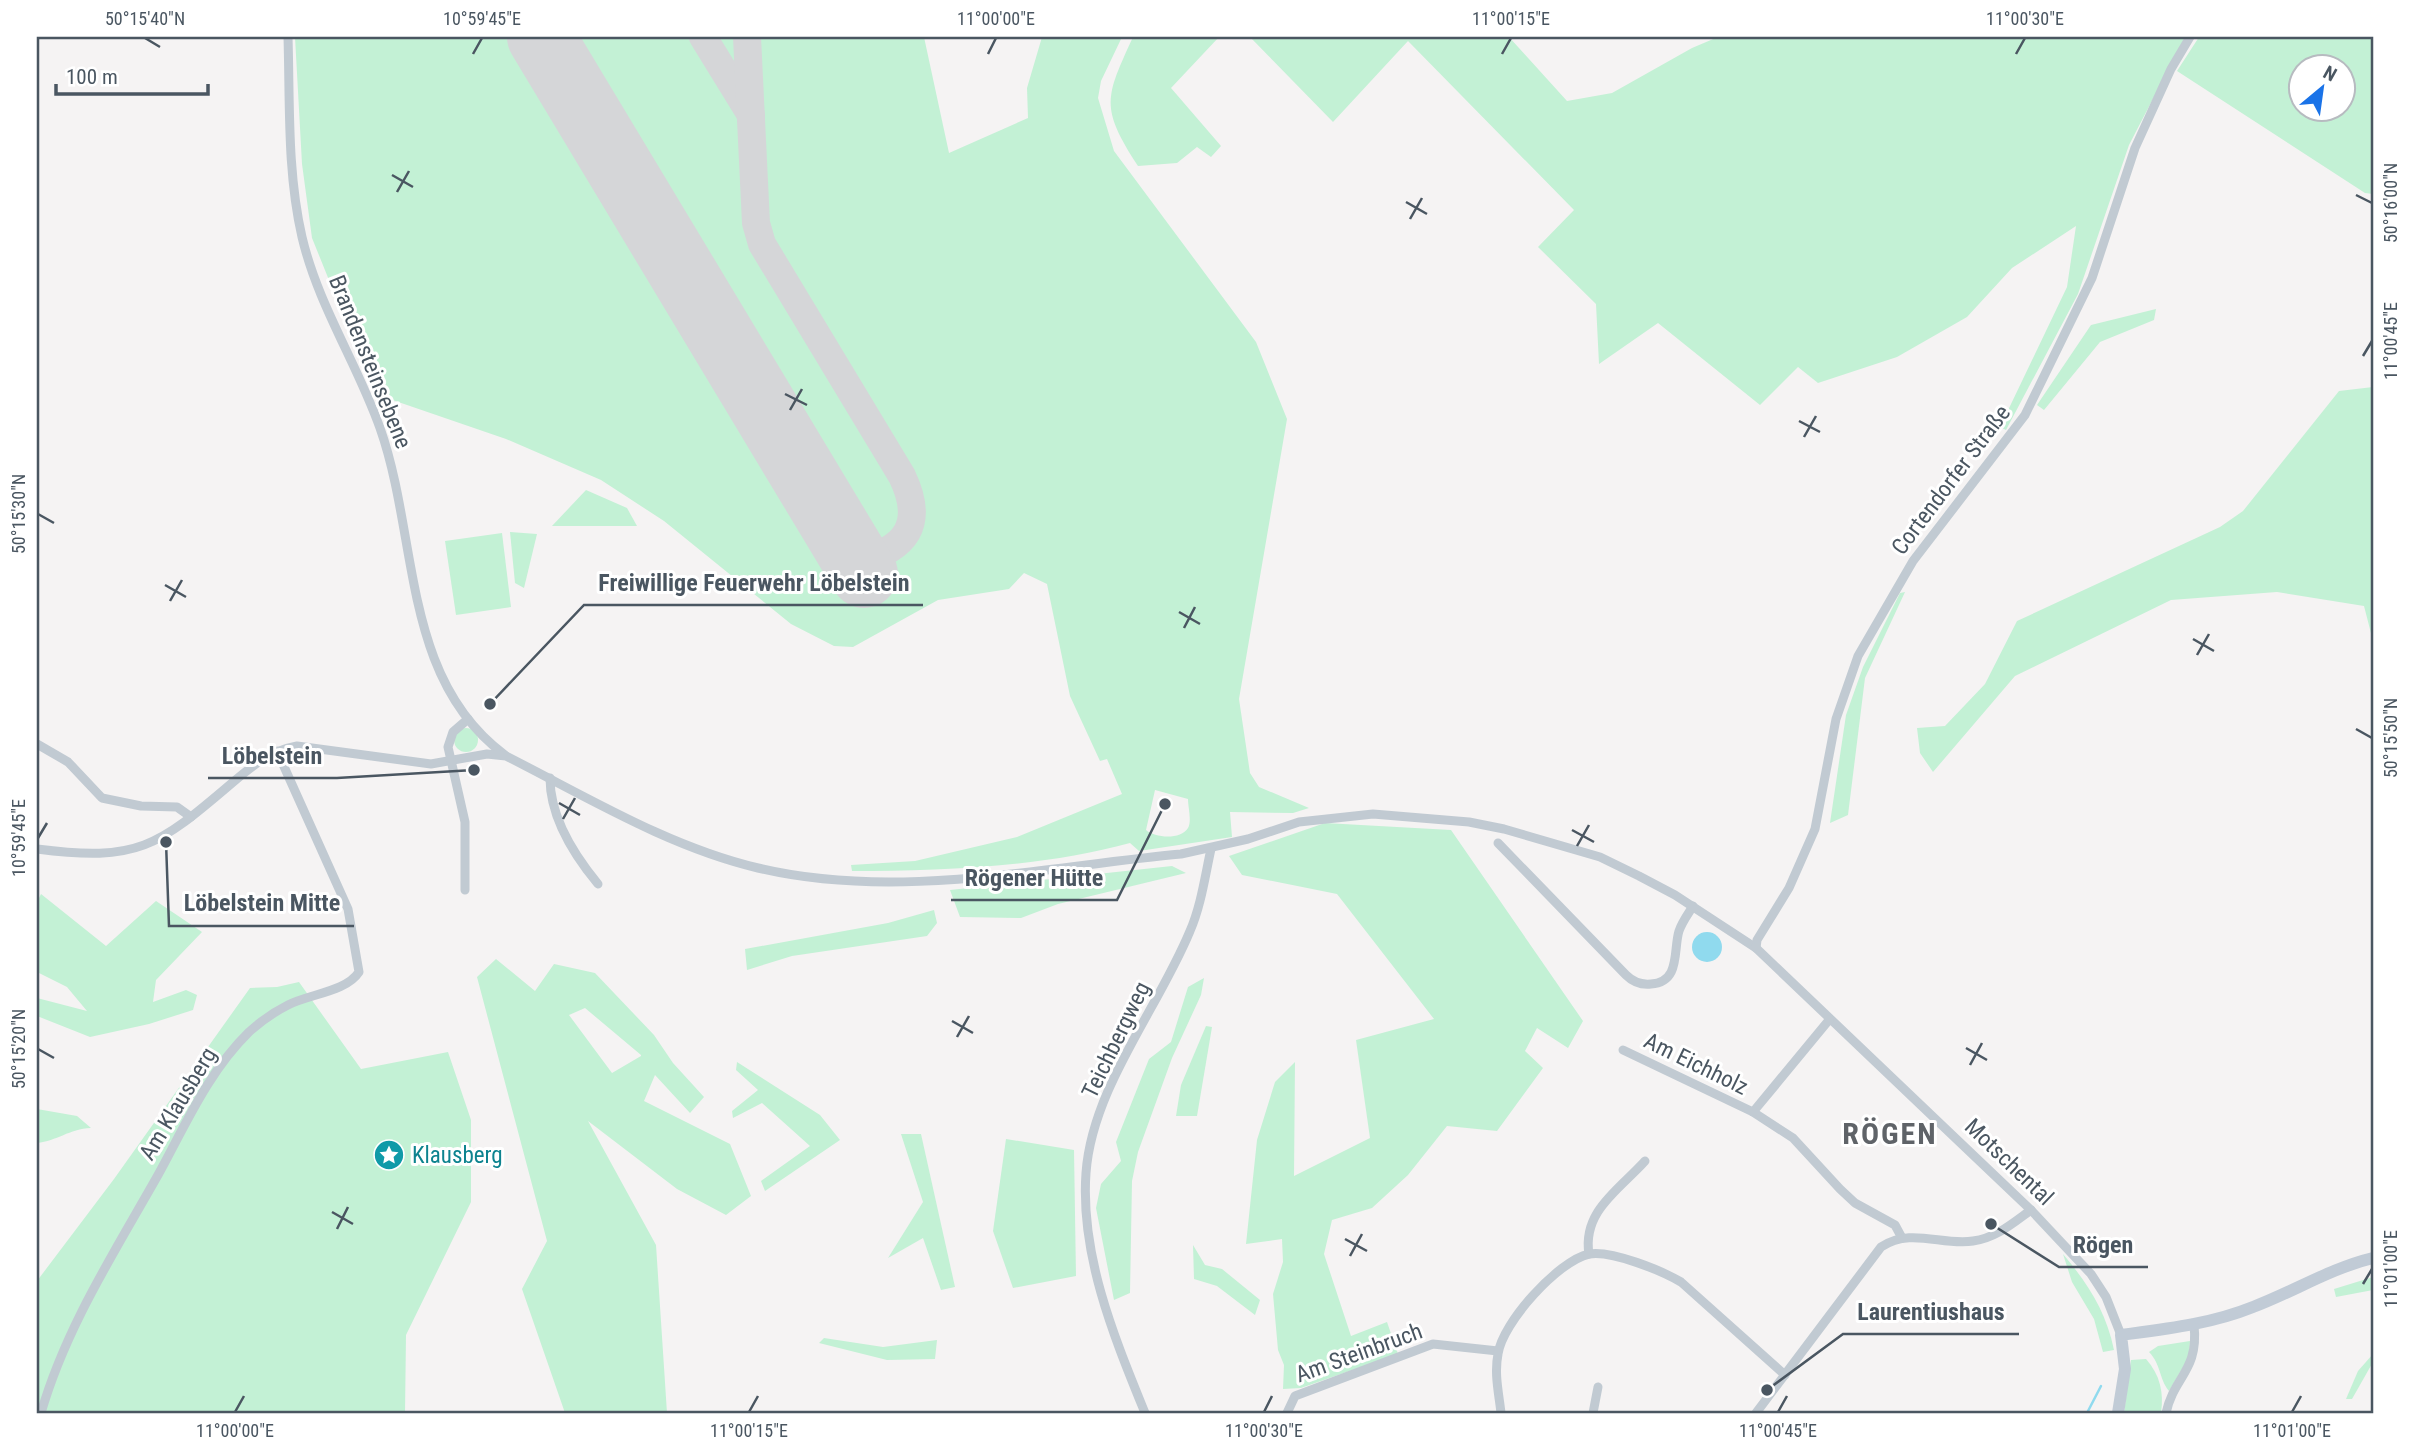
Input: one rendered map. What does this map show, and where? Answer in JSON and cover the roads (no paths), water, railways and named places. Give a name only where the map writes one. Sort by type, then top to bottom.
[{"type":"street","name":"Brandensteinsebene","points":[[288,37],[293,173],[309,263],[332,323],[380,427],[394,475],[423,631],[434,664],[468,719],[506,756]]},
{"type":"street","name":"Cortendorfer Straße","points":[[1756,948],[1757,940],[1788,888],[1815,829],[1836,719],[1858,656],[1913,561],[2025,415],[2092,278],[2135,148],[2171,68],[2190,37]]},
{"type":"street","points":[[465,890],[465,822],[448,747],[450,736],[468,719]]},
{"type":"street","points":[[37,744],[68,762],[102,797],[141,806],[177,807],[191,817]]},
{"type":"street","points":[[37,849],[117,854],[159,840],[260,760],[277,751],[312,746],[431,764],[487,754],[506,756]]},
{"type":"street","name":"Am Klausberg","points":[[41,1413],[64,1346],[84,1306],[206,1088],[230,1052],[251,1030],[288,1005],[346,984],[359,972],[348,909],[277,751]]},
{"type":"street","name":"Motschental","points":[[506,756],[657,832],[698,849],[756,868],[825,880],[921,881],[1210,849],[1299,822],[1329,816],[1373,814],[1469,822],[1541,838],[1600,858],[1693,906],[1756,948],[2031,1210],[2091,1275],[2106,1297],[2121,1335]]},
{"type":"street","points":[[550,778],[552,800],[564,832],[579,862],[598,884]]},
{"type":"street","points":[[1498,843],[1626,975],[1636,982],[1656,984],[1669,975],[1676,960],[1679,929],[1693,906]]},
{"type":"street","name":"Teichbergweg","points":[[1145,1413],[1116,1345],[1109,1318],[1089,1230],[1086,1174],[1106,1097],[1191,930],[1210,849]]},
{"type":"street","name":"Am Eichholz","points":[[1753,1112],[1829,1020]]},
{"type":"street","name":"Am Eichholz","points":[[1623,1050],[1753,1112],[1793,1138],[1855,1203],[1895,1225],[1902,1238]]},
{"type":"street","points":[[1589,1254],[1590,1228],[1605,1198],[1645,1161]]},
{"type":"street","points":[[1756,1413],[1876,1252],[1888,1242],[1902,1238],[1974,1241],[1995,1235],[2031,1210]]},
{"type":"street","points":[[1501,1413],[1496,1369],[1504,1334],[1527,1301],[1560,1273],[1589,1254],[1608,1255],[1666,1273],[1681,1282],[1785,1375]]},
{"type":"street","points":[[2118,1413],[2124,1369],[2121,1335],[2194,1325],[2253,1307],[2340,1268],[2373,1258]]},
{"type":"street","points":[[2166,1413],[2170,1399],[2193,1359],[2194,1325]]},
{"type":"street","name":"Am Steinbruch","points":[[1287,1413],[1295,1396],[1433,1344],[1498,1351]]},
{"type":"street","points":[[1593,1413],[1598,1387]]},
{"type":"water","points":[[1707,932],[1718,936],[1722,947],[1718,958],[1707,962],[1696,958],[1692,947],[1696,936]]},
{"type":"waterway","points":[[2087,1413],[2101,1386]]},
{"type":"place","name":"Freiwillige Feuerwehr Löbelstein","points":[[490,704]]},
{"type":"place","name":"Löbelstein","points":[[474,770]]},
{"type":"place","name":"Rögener Hütte","points":[[1165,804]]},
{"type":"place","name":"Löbelstein Mitte","points":[[166,842]]},
{"type":"place","name":"Klausberg","points":[[389,1155]]},
{"type":"place","name":"Rögen","points":[[1991,1224]]},
{"type":"place","name":"Laurentiushaus","points":[[1767,1390]]},
{"type":"district","name":"RÖGEN","points":[[1890,1133]]}]
